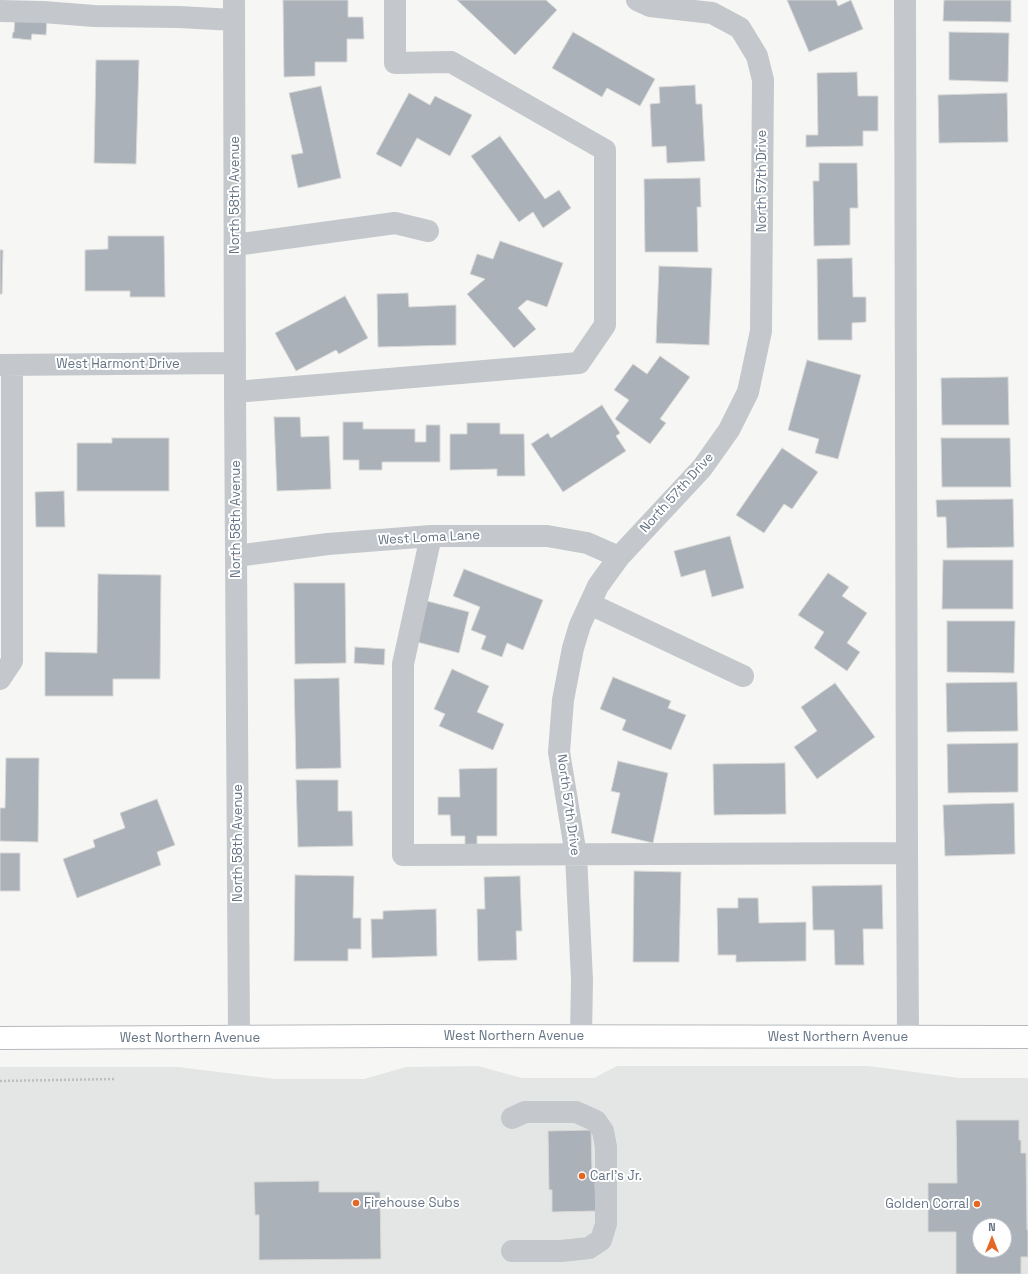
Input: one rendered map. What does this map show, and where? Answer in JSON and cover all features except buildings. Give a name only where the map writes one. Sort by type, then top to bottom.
[{"type":"main road","name":"West Northern Avenue","points":[[0,1038],[581,1036],[1028,1037]]},
{"type":"street","points":[[235,392],[579,363],[606,325],[605,150],[451,62],[395,63],[395,0]]},
{"type":"street","name":"North 57th Drive","points":[[581,1036],[582,980],[576,855],[559,752],[563,700],[573,648],[580,625],[598,586],[619,557],[702,468],[729,430],[748,392],[761,331],[763,80],[758,56],[740,28],[712,13],[650,6],[636,0]]},
{"type":"street","points":[[905,0],[908,1036]]},
{"type":"street","points":[[0,11],[43,12],[94,16],[179,18],[234,10]]},
{"type":"street","name":"North 58th Avenue","points":[[234,10],[239,1038]]},
{"type":"street","points":[[235,245],[395,223],[428,231]]},
{"type":"street","name":"West Harmont Drive","points":[[6,365],[235,363]]},
{"type":"street","points":[[0,679],[12,661],[6,365]]},
{"type":"street","points":[[431,536],[403,664],[403,855],[907,853]]},
{"type":"street","name":"West Loma Lane","points":[[236,556],[328,544],[431,536],[547,536],[588,543],[619,557]]},
{"type":"street","points":[[590,604],[743,676]]},
{"type":"street","points":[[512,1118],[525,1112],[576,1112],[596,1121],[603,1131],[606,1147],[606,1224],[601,1240],[589,1248],[561,1251],[512,1251]]},
{"type":"path","points":[[0,1081],[115,1080]]},
{"type":"shaded area","points":[[478,1066],[522,1078],[594,1078],[617,1066],[868,1066],[960,1078],[1028,1078],[1028,1274],[0,1274],[0,1067],[178,1067],[275,1079],[364,1079],[406,1067]]},
{"type":"place","name":"Carl's Jr.","points":[[582,1176]]},
{"type":"place","name":"Firehouse Subs","points":[[356,1203]]},
{"type":"place","name":"Golden Corral","points":[[977,1204]]}]
